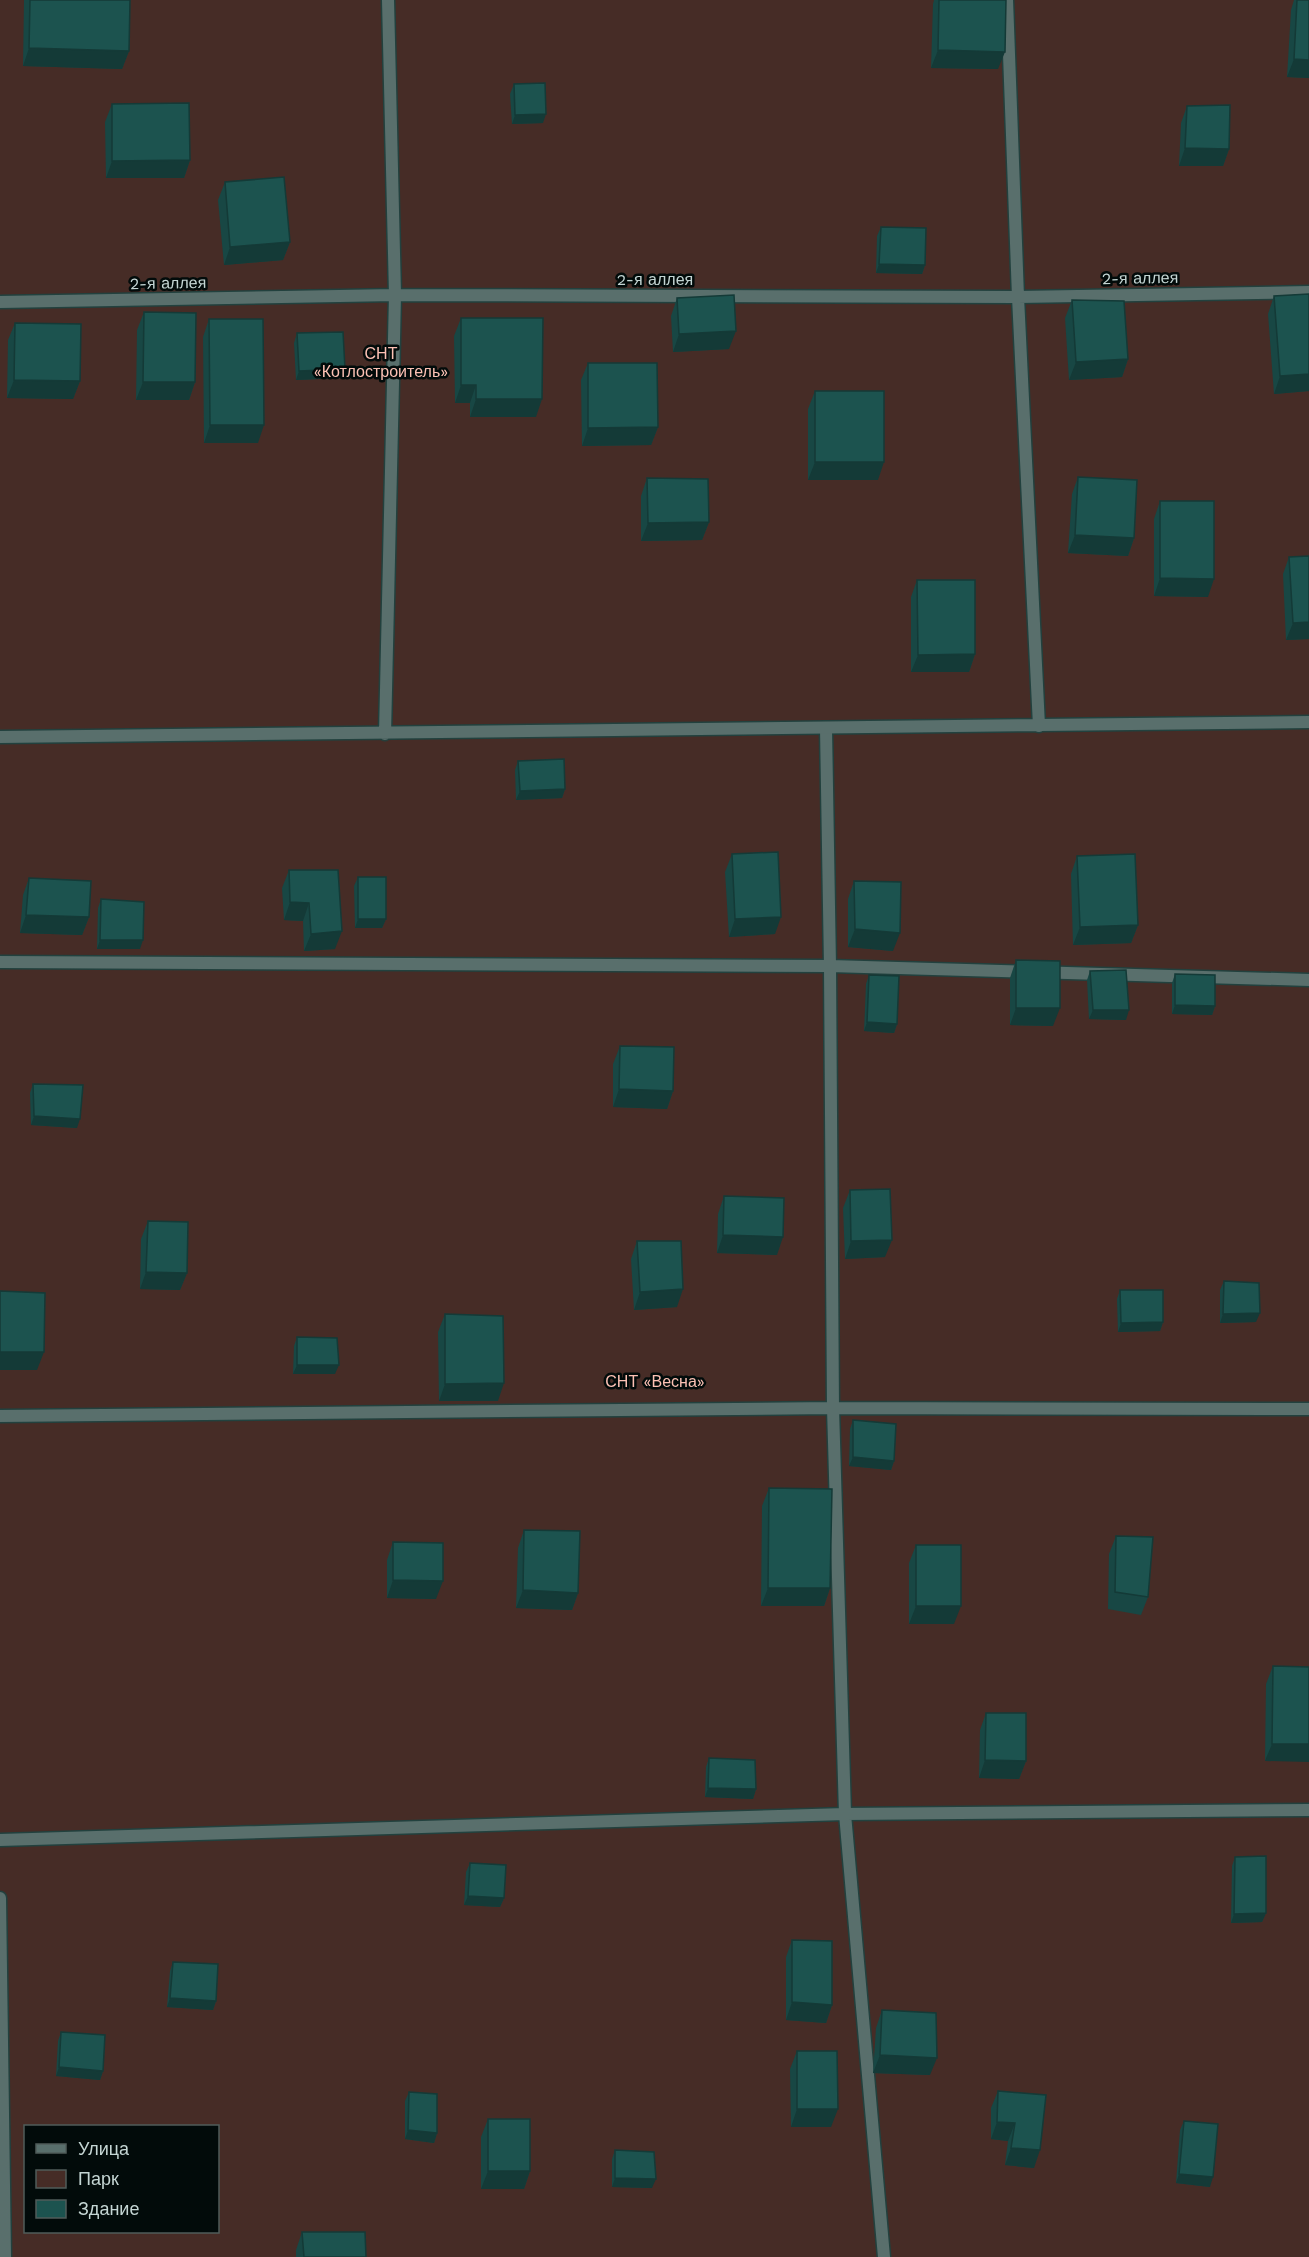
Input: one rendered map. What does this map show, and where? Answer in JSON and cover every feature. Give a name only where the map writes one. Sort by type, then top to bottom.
[{"type":"street","points":[[385,734],[395,295],[388,0]]},
{"type":"street","points":[[1007,0],[1018,297],[1039,726]]},
{"type":"street","name":"2-я аллея","points":[[0,302],[395,295],[1018,297],[1309,292]]},
{"type":"street","points":[[0,737],[1309,722]]},
{"type":"street","points":[[826,728],[833,1408],[845,1814],[884,2257]]},
{"type":"street","points":[[0,963],[830,966],[1309,980]]},
{"type":"street","points":[[0,1416],[833,1408],[1309,1409]]},
{"type":"street","points":[[0,1840],[845,1814],[1309,1810]]},
{"type":"street","points":[[0,1898],[5,2257]]},
{"type":"green space","name":"СНТ «Весна»","points":[[0,0],[1309,0],[1309,2257],[0,2257]]},
{"type":"building","points":[[30,0],[130,0],[129,51],[29,48]]},
{"type":"building","points":[[939,0],[1006,0],[1005,52],[938,50]]},
{"type":"building","points":[[1297,0],[1309,0],[1309,60],[1294,59]]},
{"type":"building","points":[[545,83],[546,114],[515,115],[514,84]]},
{"type":"building","points":[[189,103],[190,160],[112,161],[112,104]]},
{"type":"building","points":[[1230,105],[1229,149],[1185,148],[1187,106]]},
{"type":"building","points":[[284,177],[290,242],[230,247],[225,182]]},
{"type":"building","points":[[881,227],[926,228],[925,265],[879,264]]},
{"type":"building","points":[[1309,294],[1309,374],[1280,376],[1274,296]]},
{"type":"building","points":[[734,295],[736,331],[679,334],[677,298]]},
{"type":"building","points":[[1072,300],[1124,301],[1128,359],[1076,362]]},
{"type":"building","points":[[144,312],[196,313],[195,382],[143,382]]},
{"type":"building","points":[[461,318],[543,318],[542,399],[476,399],[476,385],[461,385]]},
{"type":"building","points":[[209,319],[263,319],[264,425],[210,425]]},
{"type":"building","points":[[15,323],[81,324],[80,381],[14,380]]},
{"type":"building","points":[[343,332],[345,369],[299,371],[297,333]]},
{"type":"building","points":[[588,363],[657,363],[658,427],[588,428]]},
{"type":"building","points":[[815,391],[884,391],[884,462],[815,462]]},
{"type":"building","points":[[1078,477],[1137,480],[1134,538],[1075,535]]},
{"type":"building","points":[[647,478],[708,479],[709,522],[648,523]]},
{"type":"building","points":[[1160,501],[1214,501],[1214,579],[1160,578]]},
{"type":"building","points":[[1309,556],[1309,622],[1293,623],[1289,557]]},
{"type":"building","points":[[917,580],[975,580],[975,654],[918,655]]},
{"type":"building","points":[[564,759],[565,789],[520,791],[518,761]]},
{"type":"building","points":[[778,852],[781,917],[735,919],[732,854]]},
{"type":"building","points":[[1135,854],[1138,925],[1080,927],[1077,856]]},
{"type":"building","points":[[289,870],[338,870],[342,931],[311,934],[309,903],[290,902]]},
{"type":"building","points":[[358,877],[386,877],[386,919],[358,919]]},
{"type":"building","points":[[29,878],[91,881],[89,917],[26,915]]},
{"type":"building","points":[[854,881],[901,882],[900,933],[855,929]]},
{"type":"building","points":[[101,899],[144,902],[143,940],[100,940]]},
{"type":"building","points":[[1016,960],[1060,961],[1060,1008],[1016,1008]]},
{"type":"building","points":[[1126,970],[1129,1010],[1093,1010],[1090,971]]},
{"type":"building","points":[[1175,974],[1215,975],[1215,1006],[1175,1005]]},
{"type":"building","points":[[869,975],[899,976],[897,1024],[867,1022]]},
{"type":"building","points":[[620,1046],[674,1047],[673,1091],[619,1089]]},
{"type":"building","points":[[33,1084],[83,1085],[80,1119],[34,1116]]},
{"type":"building","points":[[890,1189],[892,1240],[851,1241],[850,1190]]},
{"type":"building","points":[[724,1196],[784,1198],[783,1237],[723,1235]]},
{"type":"building","points":[[148,1221],[188,1222],[187,1273],[146,1272]]},
{"type":"building","points":[[637,1241],[681,1241],[683,1289],[640,1292]]},
{"type":"building","points":[[1224,1281],[1259,1283],[1260,1313],[1223,1314]]},
{"type":"building","points":[[1120,1290],[1163,1290],[1163,1322],[1121,1323]]},
{"type":"building","points":[[0,1291],[45,1293],[44,1352],[0,1352]]},
{"type":"building","points":[[445,1314],[503,1316],[504,1383],[445,1384]]},
{"type":"building","points":[[297,1337],[337,1338],[339,1365],[297,1365]]},
{"type":"building","points":[[853,1420],[896,1424],[894,1461],[853,1457]]},
{"type":"building","points":[[769,1488],[832,1489],[830,1588],[768,1588]]},
{"type":"building","points":[[524,1530],[580,1531],[578,1593],[523,1590]]},
{"type":"building","points":[[1116,1536],[1153,1537],[1148,1597],[1115,1592]]},
{"type":"building","points":[[393,1542],[443,1543],[443,1581],[393,1580]]},
{"type":"building","points":[[916,1545],[961,1545],[961,1606],[916,1606]]},
{"type":"building","points":[[1273,1666],[1309,1667],[1309,1744],[1272,1744]]},
{"type":"building","points":[[986,1713],[1026,1713],[1026,1761],[985,1760]]},
{"type":"building","points":[[709,1758],[755,1760],[756,1789],[708,1788]]},
{"type":"building","points":[[1266,1856],[1266,1913],[1234,1914],[1235,1857]]},
{"type":"building","points":[[470,1863],[506,1865],[504,1898],[468,1896]]},
{"type":"building","points":[[792,1940],[832,1941],[832,2005],[792,2002]]},
{"type":"building","points":[[173,1962],[218,1964],[216,2001],[170,1998]]},
{"type":"building","points":[[882,2010],[936,2013],[937,2058],[880,2055]]},
{"type":"building","points":[[61,2032],[105,2035],[103,2071],[59,2067]]},
{"type":"building","points":[[797,2051],[837,2051],[838,2109],[797,2109]]},
{"type":"building","points":[[998,2091],[1046,2095],[1040,2150],[1011,2148],[1015,2123],[997,2122]]},
{"type":"building","points":[[409,2092],[437,2094],[437,2133],[408,2130]]},
{"type":"building","points":[[488,2119],[530,2119],[530,2171],[488,2171]]},
{"type":"building","points":[[1184,2121],[1218,2124],[1213,2177],[1179,2174]]},
{"type":"building","points":[[615,2150],[654,2152],[656,2179],[615,2178]]},
{"type":"building","points":[[302,2232],[365,2232],[366,2257],[304,2257]]},
{"type":"park label","name":"СНТ «Котлостроитель»","points":[[381,362]]}]
